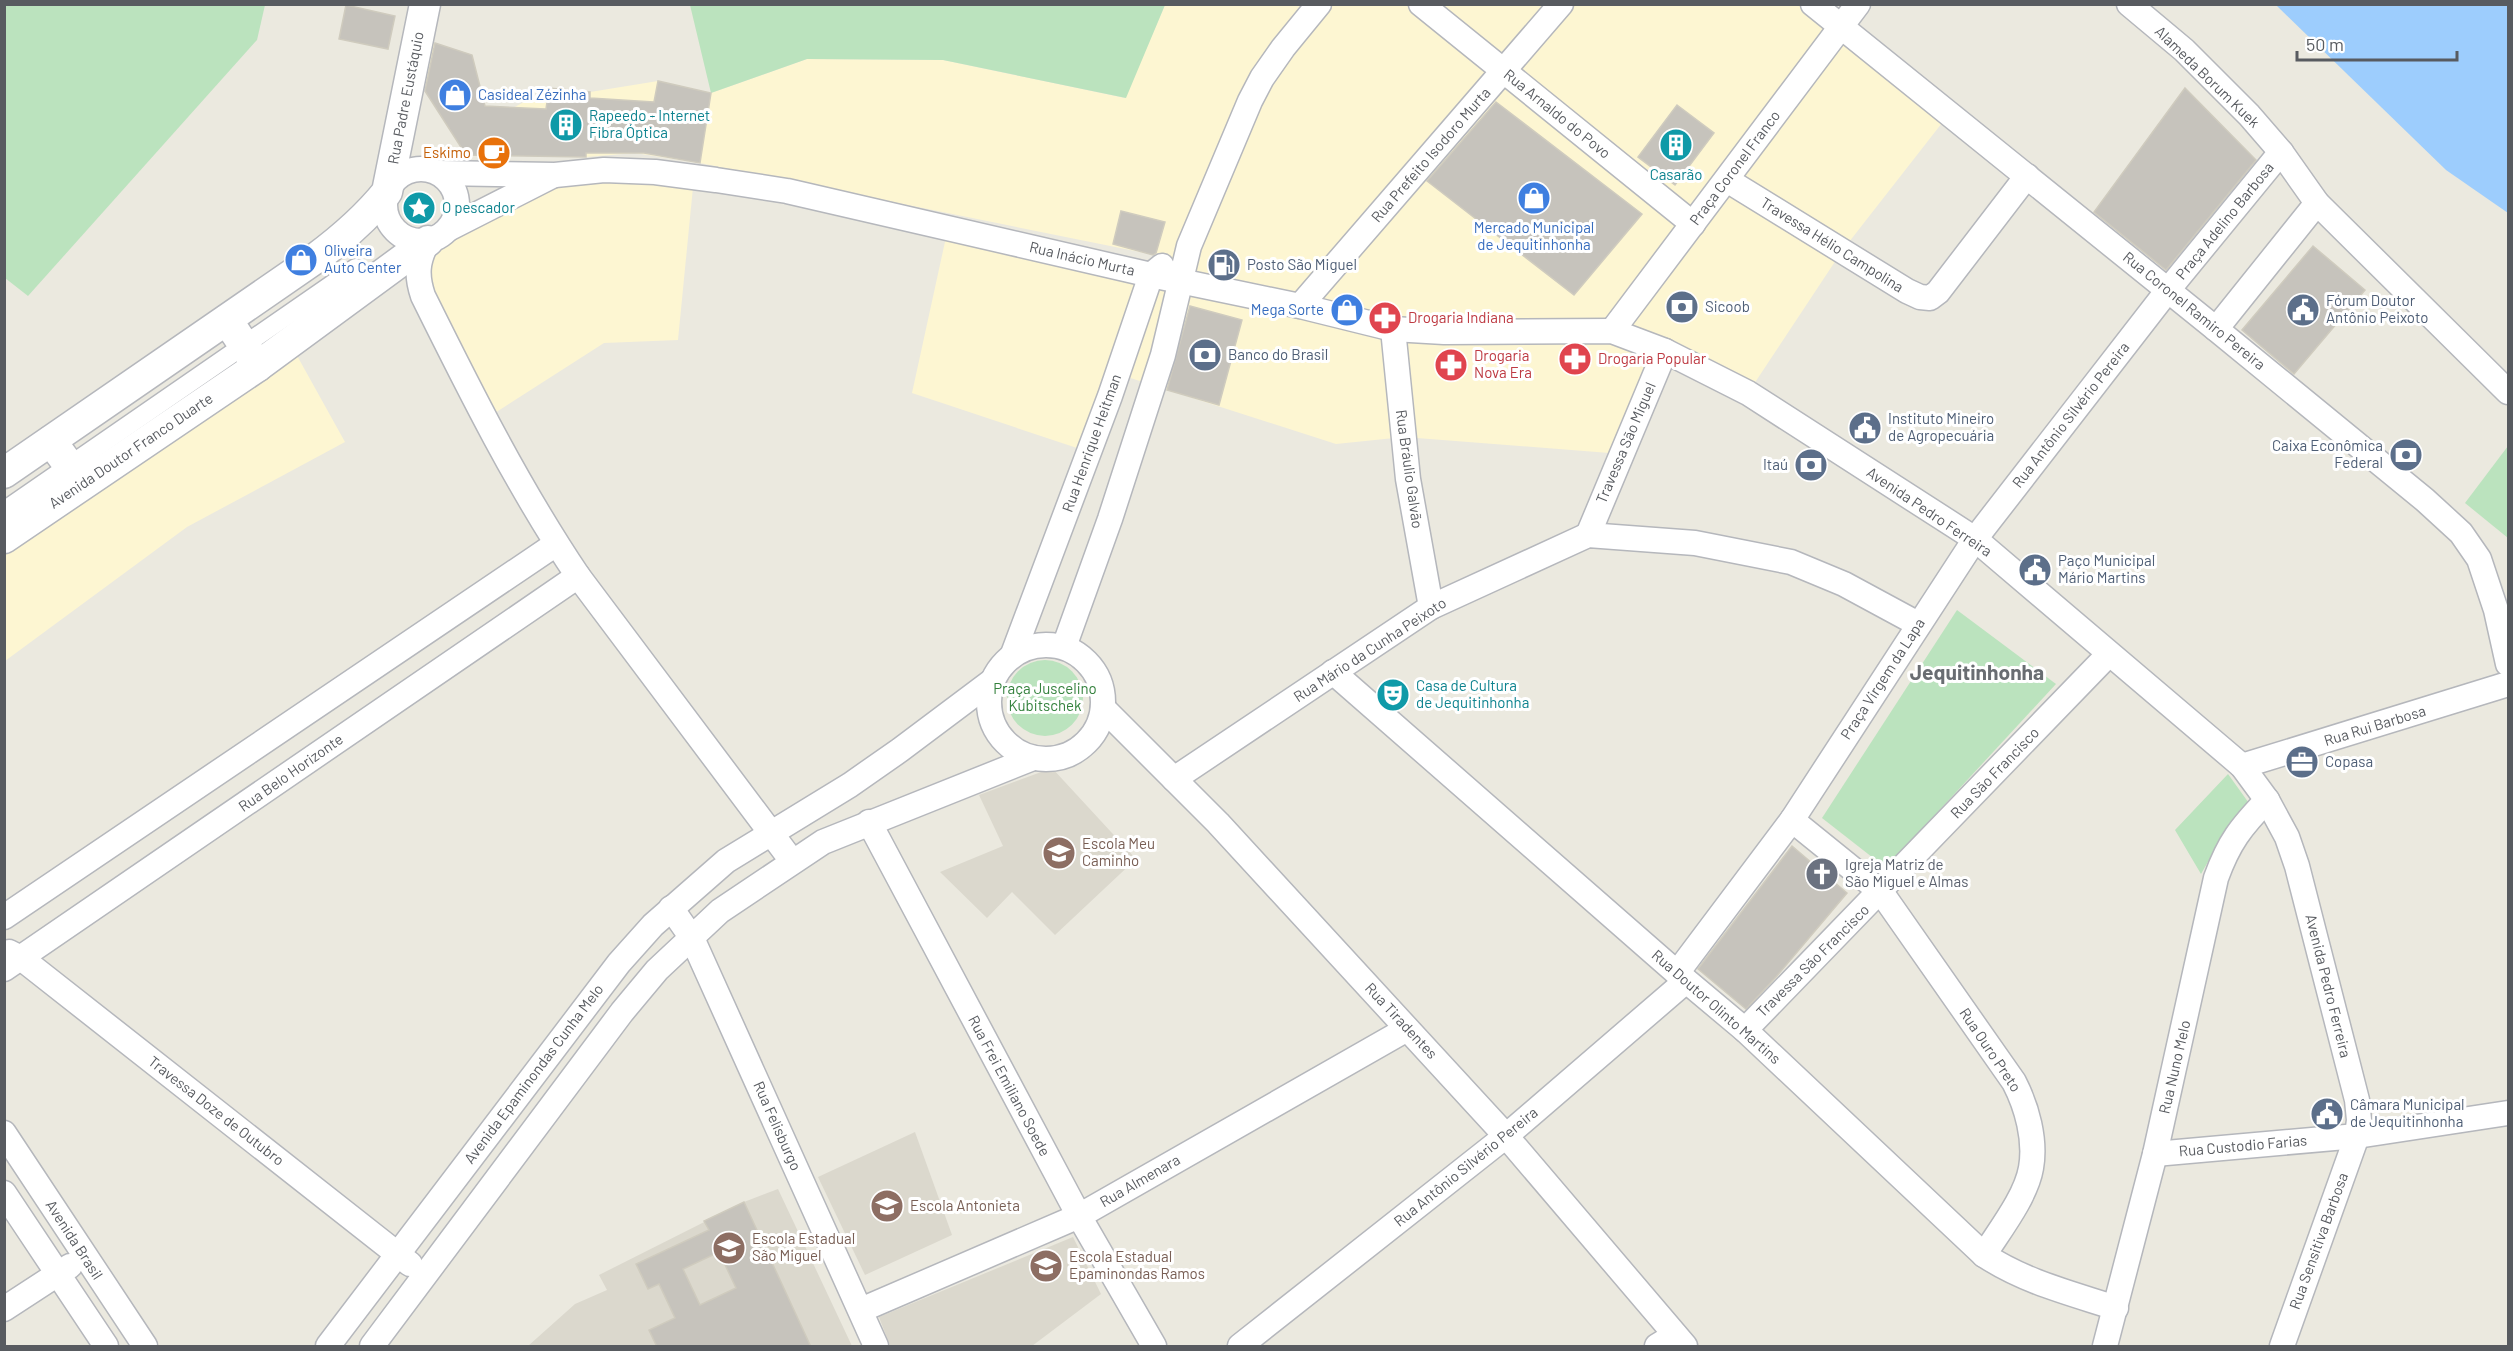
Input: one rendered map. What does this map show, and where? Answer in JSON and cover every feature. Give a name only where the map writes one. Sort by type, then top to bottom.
[{"type":"street","name":"Rua Padre Eustáquio","points":[[387,192],[425,4]]},
{"type":"street","points":[[1064,647],[1110,519],[1164,355],[1189,246],[1254,94],[1283,48],[1319,4]]},
{"type":"street","name":"Rua Arnaldo do Povo","points":[[1421,4],[1693,224]]},
{"type":"street","name":"Rua Prefeito Isodoro Murta","points":[[1300,306],[1561,4]]},
{"type":"street","name":"Rua Coronel Ramiro Pereira","points":[[1813,4],[2216,329],[2425,500],[2461,533],[2479,559],[2496,610],[2508,664]]},
{"type":"street","name":"Praça Coronel Franco","points":[[1612,331],[1858,4]]},
{"type":"street","name":"Alameda Borum Kuek","points":[[2129,4],[2184,50],[2282,152],[2317,203],[2508,392]]},
{"type":"street","name":"Praça Adelino Barbosa","points":[[2168,290],[2282,152]]},
{"type":"street","points":[[555,175],[439,235],[415,241],[402,236],[393,228],[386,216],[384,204],[387,192],[393,181],[403,173],[415,168],[427,168],[439,173],[449,181],[457,198],[456,217],[439,235],[419,256],[417,277],[423,296],[484,420],[556,544],[578,576],[792,861]]},
{"type":"street","name":"Rua Inácio Murta","points":[[555,175],[604,170],[655,172],[787,191],[1393,329],[1444,332],[1612,331]]},
{"type":"street","points":[[439,173],[555,175]]},
{"type":"street","name":"Travessa Hélio Campolina","points":[[1727,180],[1907,291],[1920,297],[1930,298],[1938,292],[2027,176]]},
{"type":"street","points":[[4,473],[344,237],[387,192]]},
{"type":"street","points":[[2216,329],[2317,203]]},
{"type":"street","name":"Avenida Doutor Franco Duarte","points":[[4,538],[82,483],[258,366],[439,235]]},
{"type":"street","points":[[1151,275],[1189,246]]},
{"type":"street","points":[[4,500],[353,265],[4,511]]},
{"type":"street","name":"Rua Henrique Heitman","points":[[1013,654],[1110,396],[1151,275]]},
{"type":"street","name":"Rua Antônio Silvério Pereira","points":[[1975,539],[2168,290]]},
{"type":"street","points":[[227,320],[258,366]]},
{"type":"street","name":"Rua Bráulio Galvão","points":[[1393,329],[1408,479],[1431,607]]},
{"type":"street","name":"Avenida Pedro Ferreira","points":[[1612,331],[1665,351],[1748,393],[1975,539],[2242,766],[2267,800],[2287,837],[2297,866],[2357,1100],[2359,1120],[2357,1136]]},
{"type":"street","name":"Travessa São Miguel","points":[[1588,535],[1665,351]]},
{"type":"street","points":[[51,441],[82,483]]},
{"type":"street","name":"Rua Mário da Cunha Peixoto","points":[[1174,779],[1431,607],[1588,535],[1695,543],[1791,562],[1844,584],[1918,624]]},
{"type":"street","name":"Praça Virgem da Lapa","points":[[1682,977],[1792,820],[1975,539]]},
{"type":"street","points":[[4,917],[556,544]]},
{"type":"street","name":"Rua Belo Horizonte","points":[[10,959],[578,576]]},
{"type":"street","points":[[1046,644],[1064,647],[1081,656],[1094,671],[1102,689],[1103,708],[1098,727],[1087,743],[1071,754],[1052,759],[1033,758],[1014,750],[1000,737],[989,710],[988,700],[992,681],[1000,665],[1013,654],[1028,646],[1046,644]]},
{"type":"street","name":"Rua São Francisco","points":[[1881,892],[2108,654]]},
{"type":"street","name":"Rua Doutor Olinto Martins","points":[[1333,672],[1745,1030],[1984,1255],[2009,1271],[2029,1280],[2116,1308]]},
{"type":"street","points":[[771,831],[850,785],[992,681]]},
{"type":"street","name":"Rua Rui Barbosa","points":[[2242,766],[2508,684]]},
{"type":"street","name":"Rua Tiradentes","points":[[1103,708],[1218,823],[1506,1136],[1672,1343]]},
{"type":"street","points":[[372,1347],[622,1012],[657,970],[720,911],[823,842],[868,822],[1033,758]]},
{"type":"street","name":"Rua Nuno Melo","points":[[2105,1347],[2155,1154],[2216,878],[2226,852],[2239,830],[2267,800]]},
{"type":"street","points":[[1792,820],[1881,892]]},
{"type":"street","name":"Rua Frei Emiliano Soede","points":[[868,822],[1078,1216],[1154,1347]]},
{"type":"street","name":"Avenida Epaminondas Cunha Melo","points":[[328,1347],[619,963],[672,908],[726,861],[771,831]]},
{"type":"street","name":"Travessa São Francisco","points":[[1745,1030],[1881,892]]},
{"type":"street","name":"Rua Ouro Preto","points":[[1881,892],[2014,1082],[2023,1099],[2028,1119],[2031,1169],[2025,1186],[2006,1221],[1984,1255]]},
{"type":"street","name":"Rua Felisburgo","points":[[672,908],[692,938],[876,1347]]},
{"type":"street","name":"Travessa Doze de Outubro","points":[[10,959],[425,1275]]},
{"type":"street","name":"Rua Antônio Silvério Pereira","points":[[1240,1347],[1506,1136],[1682,977]]},
{"type":"street","name":"Rua Almenara","points":[[861,1310],[1078,1216],[1407,1029]]},
{"type":"street","name":"Rua Custodio Farias","points":[[2155,1154],[2357,1136],[2508,1113]]},
{"type":"street","name":"Avenida Brasil","points":[[4,1133],[145,1347]]},
{"type":"street","name":"Rua Sensitiva Barbosa","points":[[2282,1347],[2357,1136]]},
{"type":"street","points":[[4,1193],[106,1347]]},
{"type":"street","points":[[4,1309],[85,1257]]},
{"type":"shaded area","points":[[1813,4],[1949,114],[1842,251],[1748,393],[1665,351],[1622,454],[1404,437],[1336,444],[1118,374],[1083,450],[912,393],[948,228],[1151,275],[1155,255],[700,163],[635,153],[586,157],[466,155],[422,79],[430,42],[472,55],[485,106],[513,108],[549,88],[590,92],[658,81],[711,93],[807,59],[943,60],[1125,98],[1165,5]]},
{"type":"shaded area","points":[[555,175],[694,177],[678,340],[604,343],[484,420],[423,296],[428,241]]},
{"type":"shaded area","points":[[290,343],[345,442],[187,527],[5,661],[5,538]]},
{"type":"shaded area","name":"Escola Meu Caminho","points":[[1052,768],[1136,859],[1055,935],[1012,892],[987,918],[940,872],[1003,846],[979,795]]},
{"type":"shaded area","name":"Escola Antonieta","points":[[915,1132],[952,1235],[865,1275],[818,1177]]},
{"type":"shaded area","name":"Escola Estadual São Miguel","points":[[778,1189],[852,1346],[528,1346],[575,1304],[607,1290],[599,1275],[744,1202]]},
{"type":"shaded area","name":"Escola Estadual Epaminondas Ramos","points":[[1073,1237],[1101,1294],[1032,1346],[890,1346],[879,1317]]},
{"type":"green space","points":[[4,5],[265,5],[257,40],[28,296],[5,278]]},
{"type":"green space","points":[[690,5],[1165,5],[1126,98],[943,60],[807,59],[711,93]]},
{"type":"green space","points":[[2508,446],[2508,538],[2465,503]]},
{"type":"green space","points":[[1957,610],[2056,684],[1886,868],[1822,818]]},
{"type":"green space","name":"Praça Juscelino Kubitschek","points":[[1038,660],[1052,660],[1066,666],[1077,677],[1083,691],[1080,713],[1072,725],[1052,736],[1038,736],[1024,730],[1013,719],[1007,705],[1007,691],[1013,677],[1024,666]]},
{"type":"green space","points":[[2228,774],[2251,806],[2222,837],[2201,874],[2175,830]]},
{"type":"water","points":[[2276,5],[2508,5],[2508,213],[2446,170]]},
{"type":"building","points":[[346,5],[395,16],[388,49],[339,39]]},
{"type":"building","points":[[435,43],[472,55],[485,106],[546,109],[549,88],[590,92],[590,98],[654,102],[658,81],[711,93],[700,163],[644,153],[586,153],[586,157],[466,155],[425,91]]},
{"type":"building","points":[[2185,88],[2256,160],[2166,270],[2094,212]]},
{"type":"building","name":"Mercado Municipal de Jequitinhonha","points":[[1496,102],[1642,214],[1574,295],[1427,181]]},
{"type":"building","name":"Casarão","points":[[1677,105],[1714,133],[1675,185],[1638,157]]},
{"type":"building","points":[[1121,211],[1165,222],[1156,253],[1153,255],[1113,244]]},
{"type":"building","name":"Fórum Doutor Antônio Peixoto","points":[[2313,246],[2365,290],[2294,374],[2242,330]]},
{"type":"building","name":"Banco do Brasil","points":[[1190,306],[1242,320],[1219,405],[1167,390]]},
{"type":"building","name":"Igreja Matriz de São Miguel e Almas","points":[[1792,846],[1847,893],[1746,1009],[1698,969]]},
{"type":"building","points":[[744,1202],[811,1347],[657,1347],[649,1330],[675,1318],[659,1284],[648,1289],[636,1264],[709,1230],[704,1221]],"holes":[[[719,1252],[736,1288],[700,1305],[683,1269]]]},
{"type":"place","name":"Casideal Zézinha","points":[[455,95]]},
{"type":"place","name":"Rapeedo - Internet Fibra Óptica","points":[[566,125]]},
{"type":"place","name":"Casarão","points":[[1676,145]]},
{"type":"place","name":"Eskimo","points":[[494,153]]},
{"type":"place","name":"Mercado Municipal de Jequitinhonha","points":[[1534,198]]},
{"type":"place","name":"O pescador","points":[[419,208]]},
{"type":"place","name":"Oliveira Auto Center","points":[[301,260]]},
{"type":"place","name":"Posto São Miguel","points":[[1224,265]]},
{"type":"place","name":"Sicoob","points":[[1682,307]]},
{"type":"place","name":"Mega Sorte","points":[[1347,310]]},
{"type":"place","name":"Fórum Doutor Antônio Peixoto","points":[[2303,310]]},
{"type":"place","name":"Drogaria Indiana","points":[[1385,318]]},
{"type":"place","name":"Banco do Brasil","points":[[1205,355]]},
{"type":"place","name":"Drogaria Popular","points":[[1575,359]]},
{"type":"place","name":"Drogaria Nova Era","points":[[1451,365]]},
{"type":"place","name":"Instituto Mineiro de Agropecuária","points":[[1865,428]]},
{"type":"place","name":"Caixa Econômica Federal","points":[[2406,455]]},
{"type":"place","name":"Itaú","points":[[1811,465]]},
{"type":"place","name":"Paço Municipal Mário Martins","points":[[2035,570]]},
{"type":"place","name":"Casa de Cultura de Jequitinhonha","points":[[1393,695]]},
{"type":"place","name":"Copasa","points":[[2302,762]]},
{"type":"place","name":"Escola Meu Caminho","points":[[1059,853]]},
{"type":"place","name":"Igreja Matriz de São Miguel e Almas","points":[[1822,874]]},
{"type":"place","name":"Câmara Municipal de Jequitinhonha","points":[[2327,1114]]},
{"type":"place","name":"Escola Antonieta","points":[[887,1206]]},
{"type":"place","name":"Escola Estadual São Miguel","points":[[729,1248]]},
{"type":"place","name":"Escola Estadual Epaminondas Ramos","points":[[1046,1266]]},
{"type":"district","name":"Jequitinhonha","points":[[1977,673]]}]
